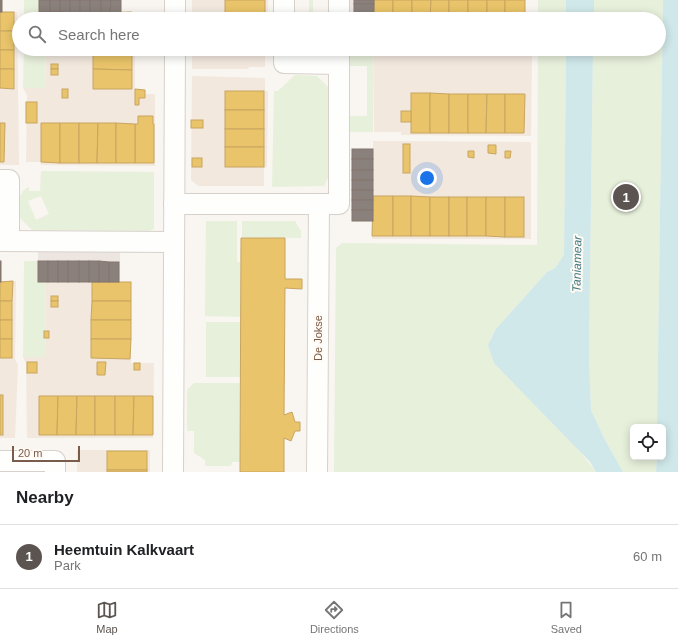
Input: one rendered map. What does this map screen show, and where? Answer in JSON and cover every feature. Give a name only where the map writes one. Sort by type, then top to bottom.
[{"type":"street","points":[[175,0],[175,12]]},
{"type":"street","points":[[284,0],[284,12]]},
{"type":"street","points":[[339,0],[339,12]]},
{"type":"street","points":[[173,472],[175,56]]},
{"type":"street","points":[[174,204],[339,204],[339,56],[284,63],[284,56]]},
{"type":"street","points":[[0,180],[9,180],[4,241],[174,242]]},
{"type":"street","name":"De Jokse","points":[[317,472],[319,204]]},
{"type":"street","points":[[0,461],[55,461],[55,472]]},
{"type":"shaded area","points":[[192,0],[268,0],[268,12],[192,12]]},
{"type":"shaded area","points":[[350,0],[374,0],[374,12],[350,12]]},
{"type":"shaded area","points":[[0,12],[12,12],[12,56],[18,56],[19,165],[0,165]]},
{"type":"shaded area","points":[[46,56],[135,56],[135,94],[155,94],[155,166],[41,165],[40,162],[26,162],[27,95],[23,88],[45,88]]},
{"type":"shaded area","points":[[192,56],[265,56],[265,67],[249,67],[248,69],[192,69]]},
{"type":"shaded area","points":[[374,56],[532,56],[531,136],[401,135],[401,132],[374,132]]},
{"type":"shaded area","points":[[192,76],[265,78],[265,91],[268,91],[267,167],[264,168],[264,186],[198,186],[191,180]]},
{"type":"shaded area","points":[[373,141],[531,142],[531,239],[372,239]]},
{"type":"shaded area","points":[[38,251],[120,252],[120,282],[38,281]]},
{"type":"shaded area","points":[[0,281],[16,281],[15,359],[18,365],[15,438],[0,438]]},
{"type":"shaded area","points":[[46,281],[131,282],[131,363],[154,363],[153,438],[27,438],[26,363],[23,357],[45,357]]},
{"type":"shaded area","points":[[77,450],[150,450],[150,472],[77,472]]},
{"type":"green space","points":[[24,0],[39,0],[39,12],[24,12]]},
{"type":"green space","points":[[309,0],[313,0],[313,12],[309,12]]},
{"type":"green space","points":[[538,0],[566,0],[566,12],[538,12]]},
{"type":"green space","points":[[594,0],[663,0],[663,12],[594,12]]},
{"type":"green space","points":[[24,56],[46,56],[45,88],[23,88]]},
{"type":"green space","points":[[350,56],[374,56],[373,132],[349,132],[349,116],[367,116],[367,66],[350,66]]},
{"type":"green space","points":[[538,56],[566,56],[564,255],[555,268],[547,272],[495,330],[490,339],[596,472],[334,472],[336,248],[342,243],[537,245]]},
{"type":"green space","points":[[593,56],[662,56],[657,424],[630,424],[630,460],[657,460],[656,472],[623,472],[605,440],[591,410],[589,355]]},
{"type":"green space","points":[[295,75],[317,76],[328,87],[328,178],[324,186],[272,187],[274,91],[278,91]]},
{"type":"green space","points":[[41,171],[154,172],[154,229],[148,231],[32,230],[20,218],[19,200],[22,192],[29,187],[29,191],[40,191]],"holes":[[[41,196],[49,214],[36,220],[28,201]]]},
{"type":"green space","points":[[206,221],[237,221],[237,262],[240,262],[240,317],[205,316]]},
{"type":"green space","points":[[242,221],[295,221],[301,231],[301,238],[242,237]]},
{"type":"green space","points":[[24,261],[38,261],[38,281],[46,281],[45,357],[23,357]]},
{"type":"green space","points":[[206,322],[240,322],[240,377],[206,377]]},
{"type":"green space","points":[[194,383],[240,383],[240,462],[232,462],[231,466],[205,466],[205,460],[194,453],[194,431],[187,431],[187,390]]},
{"type":"water","points":[[566,0],[594,0],[594,12],[566,12]]},
{"type":"water","points":[[663,0],[678,0],[678,472],[656,472],[657,460],[666,460],[666,424],[657,424],[662,56],[666,56],[666,12],[663,12]]},
{"type":"water","name":"Taniamear","points":[[566,56],[593,56],[589,355],[591,410],[605,440],[623,472],[596,472],[590,462],[494,363],[488,345],[495,330],[547,272],[555,268],[564,255]]},
{"type":"building: Homes","points":[[225,0],[265,0],[265,12],[225,12]]},
{"type":"building: Homes","points":[[374,0],[393,0],[393,12],[373,12]]},
{"type":"building: Homes","points":[[393,0],[412,0],[412,12],[393,12]]},
{"type":"building: Homes","points":[[412,0],[431,0],[430,12],[412,12]]},
{"type":"building: Homes","points":[[431,0],[449,0],[449,12],[430,12]]},
{"type":"building: Homes","points":[[449,0],[468,0],[468,12],[449,12]]},
{"type":"building: Homes","points":[[468,0],[487,0],[487,12],[468,12]]},
{"type":"building: Homes","points":[[487,0],[505,0],[505,12],[487,12]]},
{"type":"building: Homes","points":[[505,0],[525,0],[525,12],[505,12]]},
{"type":"building: Homes","points":[[0,12],[12,12],[12,31],[0,31]]},
{"type":"building: Homes","points":[[0,31],[12,31],[12,50],[0,50]]},
{"type":"building: Homes","points":[[0,50],[12,50],[12,56],[14,56],[14,69],[0,69]]},
{"type":"building: Homes","points":[[93,56],[132,56],[132,70],[93,69]]},
{"type":"building: Homes","points":[[51,64],[58,64],[58,69],[51,69]]},
{"type":"building: Homes","points":[[0,69],[14,69],[14,89],[0,88]]},
{"type":"building: Homes","points":[[51,69],[58,69],[58,75],[51,75]]},
{"type":"building: Homes","points":[[93,69],[132,70],[132,89],[93,89]]},
{"type":"building: Homes","points":[[62,89],[68,89],[68,98],[62,98]]},
{"type":"building: Homes","points":[[135,89],[145,90],[145,98],[139,98],[139,105],[135,105]]},
{"type":"building: Homes","points":[[225,91],[264,91],[264,110],[225,110]]},
{"type":"building: Homes","points":[[411,93],[430,93],[430,133],[411,133]]},
{"type":"building: Homes","points":[[430,93],[449,94],[449,133],[430,133]]},
{"type":"building: Homes","points":[[449,94],[468,94],[468,133],[449,133]]},
{"type":"building: Homes","points":[[468,94],[487,94],[486,133],[468,133]]},
{"type":"building: Homes","points":[[487,94],[505,94],[505,133],[486,133]]},
{"type":"building: Homes","points":[[505,94],[525,94],[524,133],[505,133]]},
{"type":"building: Homes","points":[[26,102],[37,102],[37,123],[26,123]]},
{"type":"building: Homes","points":[[225,110],[264,110],[264,129],[225,129]]},
{"type":"building: Homes","points":[[401,111],[411,111],[411,122],[401,122]]},
{"type":"building: Homes","points":[[138,116],[153,116],[154,163],[135,163],[135,124],[138,124]]},
{"type":"building: Homes","points":[[191,120],[203,120],[203,128],[191,128]]},
{"type":"building: Homes","points":[[0,123],[5,123],[4,162],[0,162]]},
{"type":"building: Homes","points":[[41,123],[60,123],[60,163],[41,162]]},
{"type":"building: Homes","points":[[60,123],[79,123],[79,163],[60,163]]},
{"type":"building: Homes","points":[[79,123],[98,123],[97,163],[79,163]]},
{"type":"building: Homes","points":[[98,123],[116,123],[116,163],[97,163]]},
{"type":"building: Homes","points":[[116,123],[135,124],[135,163],[116,163]]},
{"type":"building: Homes","points":[[225,129],[264,129],[264,147],[225,147]]},
{"type":"building: Homes","points":[[403,144],[410,144],[410,173],[403,173]]},
{"type":"building: Homes","points":[[488,145],[496,145],[496,154],[488,153]]},
{"type":"building: Homes","points":[[225,147],[264,147],[264,167],[225,167]]},
{"type":"building: Homes","points":[[468,151],[474,151],[474,158],[468,157]]},
{"type":"building: Homes","points":[[505,151],[511,151],[510,158],[505,158]]},
{"type":"building: Homes","points":[[192,158],[202,158],[202,167],[192,167]]},
{"type":"building: Homes","points":[[373,196],[393,196],[393,236],[372,236]]},
{"type":"building: Homes","points":[[393,196],[411,196],[411,236],[393,236]]},
{"type":"building: Homes","points":[[411,196],[430,197],[430,236],[411,236]]},
{"type":"building: Homes","points":[[430,197],[449,197],[449,236],[430,236]]},
{"type":"building: Homes","points":[[449,197],[467,197],[467,236],[449,236]]},
{"type":"building: Homes","points":[[467,197],[486,197],[486,236],[467,236]]},
{"type":"building: Homes","points":[[486,197],[505,197],[505,237],[486,236]]},
{"type":"building: Homes","points":[[505,197],[524,197],[524,237],[505,237]]},
{"type":"building: Homes","points":[[241,238],[285,238],[285,279],[302,279],[302,289],[285,288],[284,415],[292,412],[295,422],[300,422],[300,431],[295,431],[291,441],[284,438],[284,472],[240,472]]},
{"type":"building: Homes","points":[[13,281],[12,301],[0,301],[0,282]]},
{"type":"building: Homes","points":[[92,282],[131,282],[131,301],[92,301]]},
{"type":"building: Homes","points":[[51,296],[58,296],[58,301],[51,301]]},
{"type":"building: Homes","points":[[0,301],[12,301],[12,320],[0,320]]},
{"type":"building: Homes","points":[[51,301],[58,301],[58,307],[51,307]]},
{"type":"building: Homes","points":[[92,301],[131,301],[131,320],[91,320]]},
{"type":"building: Homes","points":[[0,320],[12,320],[12,339],[0,339]]},
{"type":"building: Homes","points":[[91,320],[131,320],[131,339],[91,339]]},
{"type":"building: Homes","points":[[44,331],[49,331],[49,338],[44,338]]},
{"type":"building: Homes","points":[[0,339],[12,339],[12,358],[0,358]]},
{"type":"building: Homes","points":[[91,339],[131,339],[130,359],[91,358]]},
{"type":"building: Homes","points":[[27,362],[37,362],[37,373],[27,373]]},
{"type":"building: Homes","points":[[97,362],[106,362],[105,375],[97,375]]},
{"type":"building: Homes","points":[[134,363],[140,363],[140,370],[134,370]]},
{"type":"building: Homes","points":[[0,395],[3,395],[3,435],[0,435]]},
{"type":"building: Homes","points":[[39,396],[58,396],[57,435],[39,435]]},
{"type":"building: Homes","points":[[58,396],[77,396],[76,435],[57,435]]},
{"type":"building: Homes","points":[[77,396],[95,396],[95,435],[76,435]]},
{"type":"building: Homes","points":[[95,396],[115,396],[115,435],[95,435]]},
{"type":"building: Homes","points":[[115,396],[134,396],[133,435],[115,435]]},
{"type":"building: Homes","points":[[134,396],[153,396],[153,435],[133,435]]},
{"type":"building: Homes","points":[[107,451],[147,451],[147,470],[107,470]]},
{"type":"building: Homes","points":[[107,470],[147,470],[147,472],[107,472]]},
{"type":"building: Industry","points":[[0,0],[2,0],[2,12],[0,12]]},
{"type":"building: Industry","points":[[39,0],[50,0],[50,12],[39,12]]},
{"type":"building: Industry","points":[[50,0],[60,0],[60,12],[50,12]]},
{"type":"building: Industry","points":[[60,0],[70,0],[70,12],[60,12]]},
{"type":"building: Industry","points":[[70,0],[80,0],[80,12],[70,12]]},
{"type":"building: Industry","points":[[80,0],[90,0],[90,12],[80,12]]},
{"type":"building: Industry","points":[[90,0],[101,0],[101,12],[90,12]]},
{"type":"building: Industry","points":[[101,0],[111,0],[110,12],[101,12]]},
{"type":"building: Industry","points":[[111,0],[121,0],[121,12],[110,12]]},
{"type":"building: Industry","points":[[354,0],[374,0],[374,4],[354,4]]},
{"type":"building: Industry","points":[[354,4],[374,4],[374,12],[354,12]]},
{"type":"building: Industry","points":[[352,149],[373,149],[373,159],[352,159]]},
{"type":"building: Industry","points":[[352,159],[373,159],[373,170],[352,170]]},
{"type":"building: Industry","points":[[352,170],[373,170],[373,180],[352,180]]},
{"type":"building: Industry","points":[[352,180],[373,180],[373,190],[352,190]]},
{"type":"building: Industry","points":[[352,190],[373,190],[373,200],[352,200]]},
{"type":"building: Industry","points":[[352,200],[373,200],[373,210],[352,210]]},
{"type":"building: Industry","points":[[352,210],[373,210],[373,221],[352,221]]},
{"type":"building: Industry","points":[[1,261],[1,282],[0,282]]},
{"type":"building: Industry","points":[[38,261],[48,261],[48,282],[38,282]]},
{"type":"building: Industry","points":[[48,261],[58,261],[58,282],[48,282]]},
{"type":"building: Industry","points":[[58,261],[68,261],[68,282],[58,282]]},
{"type":"building: Industry","points":[[68,261],[79,261],[79,282],[68,282]]},
{"type":"building: Industry","points":[[79,261],[89,261],[89,282],[79,282]]},
{"type":"building: Industry","points":[[89,261],[99,261],[99,282],[89,282]]},
{"type":"building: Industry","points":[[99,261],[109,262],[109,282],[99,282]]},
{"type":"building: Industry","points":[[109,262],[119,262],[119,282],[109,282]]},
{"type":"place","name":"Heemtuin Kalkvaart","points":[[626,197]]}]
